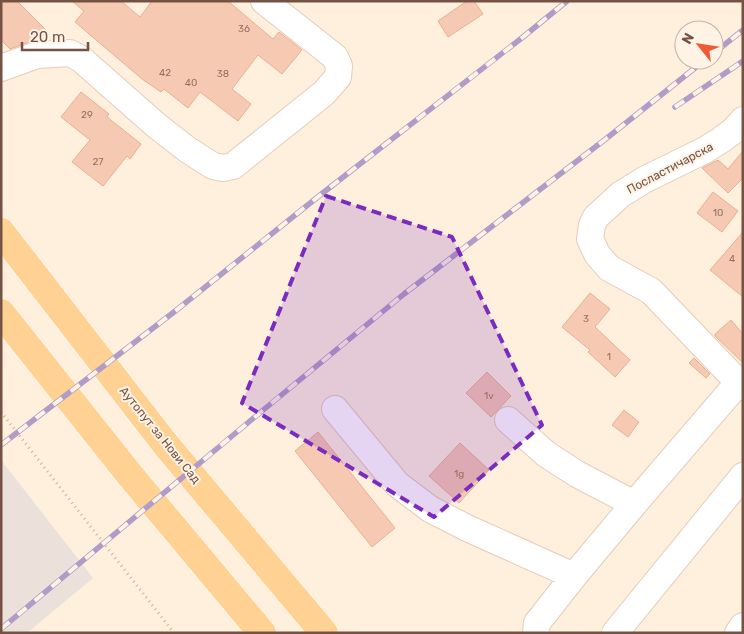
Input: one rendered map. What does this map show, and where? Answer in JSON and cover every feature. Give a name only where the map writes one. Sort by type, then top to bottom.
[{"type":"main road","name":"Аутопут за Нови Сад","points":[[1,232],[166,445],[324,633]]},
{"type":"main road","points":[[1,313],[135,481],[262,633]]},
{"type":"street","points":[[1,68],[37,55],[70,53],[81,59],[157,126],[188,150],[213,166],[223,168],[233,166],[324,93],[338,77],[339,66],[336,57],[264,1]]},
{"type":"street","name":"Посластичарска","points":[[741,385],[651,291],[609,268],[597,254],[590,238],[592,225],[596,217],[620,195],[644,180],[713,145],[733,131],[743,120]]},
{"type":"street","points":[[536,633],[536,623],[574,576],[634,504],[741,385]]},
{"type":"street","points":[[335,409],[398,484],[430,509],[466,528],[574,576]]},
{"type":"street","points":[[508,420],[546,454],[577,474],[634,504]]},
{"type":"street","points":[[615,633],[743,476]]},
{"type":"street","points":[[738,633],[743,626]]},
{"type":"path","points":[[1,412],[174,633]]},
{"type":"highlighted area","points":[[326,196],[452,237],[542,425],[434,517],[242,403]]},
{"type":"shaded area","points":[[1,460],[93,578],[27,633],[1,633]]},
{"type":"building","points":[[1,1],[17,1],[47,31],[39,40],[10,49],[1,40]]},
{"type":"building","points":[[72,1],[121,1],[140,17],[152,1],[228,1],[273,39],[279,32],[302,50],[282,74],[258,55],[232,89],[251,104],[238,121],[200,92],[188,108],[164,89],[161,92],[142,79],[75,22],[84,11]]},
{"type":"building","points":[[467,1],[474,1],[483,14],[448,37],[438,21]]},
{"type":"building","points":[[81,92],[109,114],[107,117],[141,144],[130,159],[127,156],[103,186],[72,162],[90,140],[61,117]]},
{"type":"building","points":[[743,151],[743,178],[728,193],[702,168],[718,160],[728,169]]},
{"type":"building","points":[[713,192],[738,211],[722,232],[697,213]]},
{"type":"building","points":[[743,232],[743,297],[710,270]]},
{"type":"building","points":[[590,293],[610,309],[595,327],[630,360],[615,377],[588,352],[590,350],[562,327]]},
{"type":"building","points":[[731,320],[743,334],[743,363],[715,336]]},
{"type":"building","points":[[694,358],[710,374],[706,378],[689,363]]},
{"type":"building","points":[[487,372],[511,396],[491,417],[466,393]]},
{"type":"building","points":[[624,410],[639,422],[628,437],[612,425]]},
{"type":"building","points":[[318,432],[395,528],[372,547],[295,451]]},
{"type":"building","points":[[460,443],[489,470],[459,503],[429,476]]},
{"type":"railway","points":[[1,445],[174,312],[567,1]]},
{"type":"railway","points":[[724,45],[743,30]]},
{"type":"railway","points":[[675,107],[743,61]]},
{"type":"railway","points":[[1,629],[404,294],[692,70]]}]
